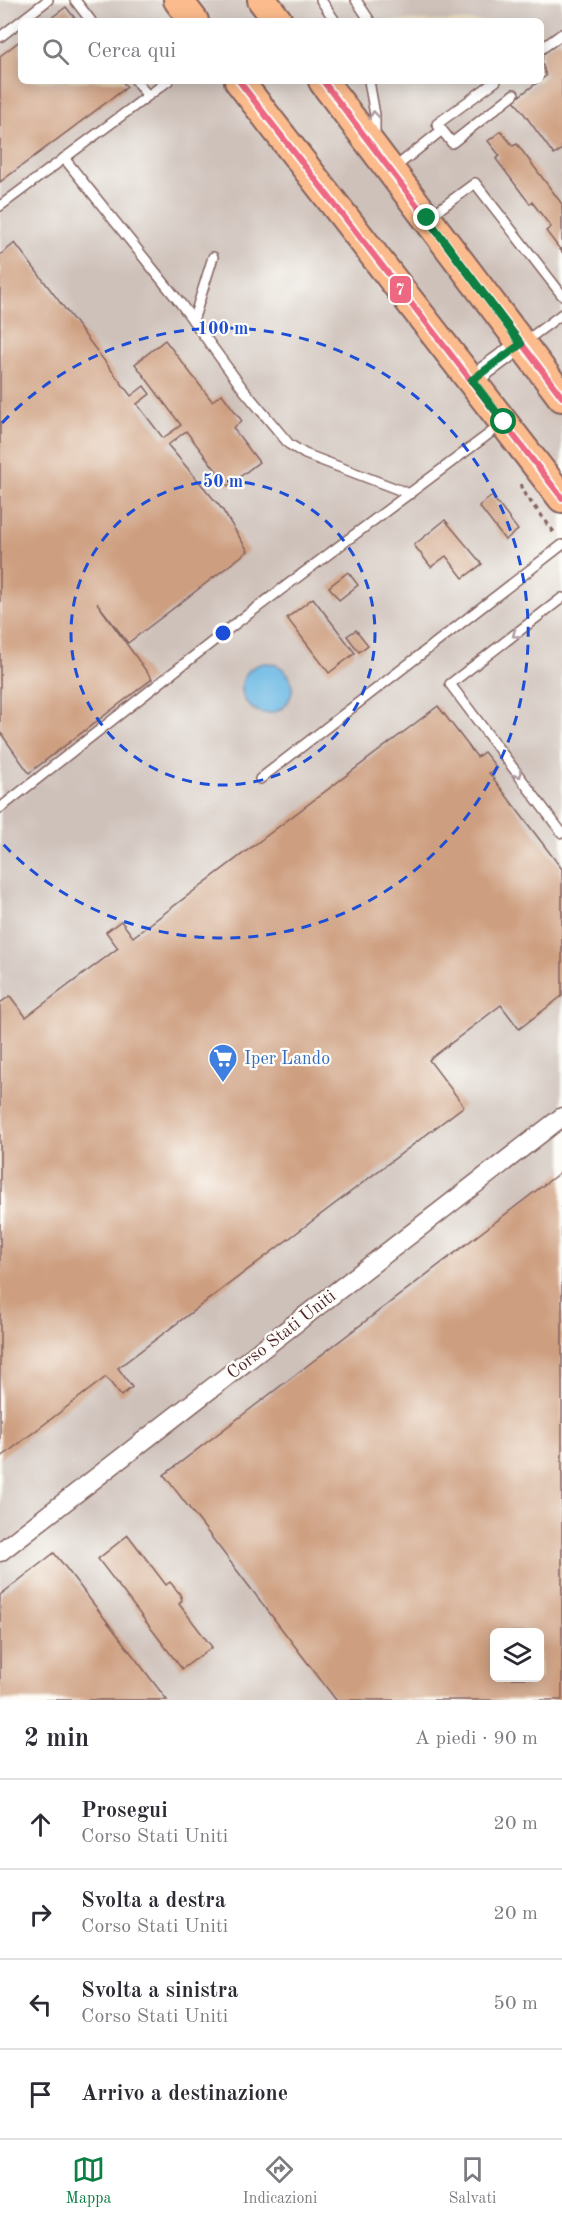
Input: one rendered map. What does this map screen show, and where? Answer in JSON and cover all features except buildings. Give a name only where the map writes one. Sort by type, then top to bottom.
[{"type":"main road","points":[[178,0],[192,18]]},
{"type":"main road","points":[[262,0],[276,18]]},
{"type":"main road","points":[[241,84],[562,498]]},
{"type":"main road","points":[[325,84],[562,397]]},
{"type":"street","points":[[472,380],[521,344]]},
{"type":"street","name":"Corso Stati Uniti","points":[[0,1552],[562,1117]]},
{"type":"lane","points":[[25,18],[48,0]]},
{"type":"lane","points":[[75,0],[89,18]]},
{"type":"lane","points":[[321,0],[333,18]]},
{"type":"lane","points":[[356,0],[368,18]]},
{"type":"lane","points":[[0,37],[18,23]]},
{"type":"lane","points":[[544,47],[562,34]]},
{"type":"lane","points":[[138,84],[148,96]]},
{"type":"lane","points":[[0,206],[164,84]]},
{"type":"lane","points":[[370,84],[383,160],[442,130]]},
{"type":"lane","points":[[492,84],[437,124],[452,143],[514,94]]},
{"type":"lane","points":[[64,158],[193,321],[243,389],[289,444],[305,454],[410,494]]},
{"type":"lane","points":[[427,218],[475,183],[562,294]]},
{"type":"lane","points":[[193,321],[213,257]]},
{"type":"lane","points":[[521,344],[562,314]]},
{"type":"lane","points":[[0,808],[235,624],[504,422]]},
{"type":"lane","points":[[260,779],[562,545]]},
{"type":"lane","points":[[562,598],[450,684],[562,832]]},
{"type":"shaded area","points":[[0,0],[562,0],[562,1700],[0,1700]]},
{"type":"water","points":[[267,663],[285,670],[292,688],[285,706],[267,713],[249,706],[242,688],[249,670]]},
{"type":"transit line","name":"7","points":[[241,84],[562,498]]},
{"type":"transit line","name":"7","points":[[325,84],[562,397]]},
{"type":"place","name":"Iper Lando","points":[[223,1084]]},
{"type":"route","points":[[427,218],[521,344],[472,380],[504,422]]}]
